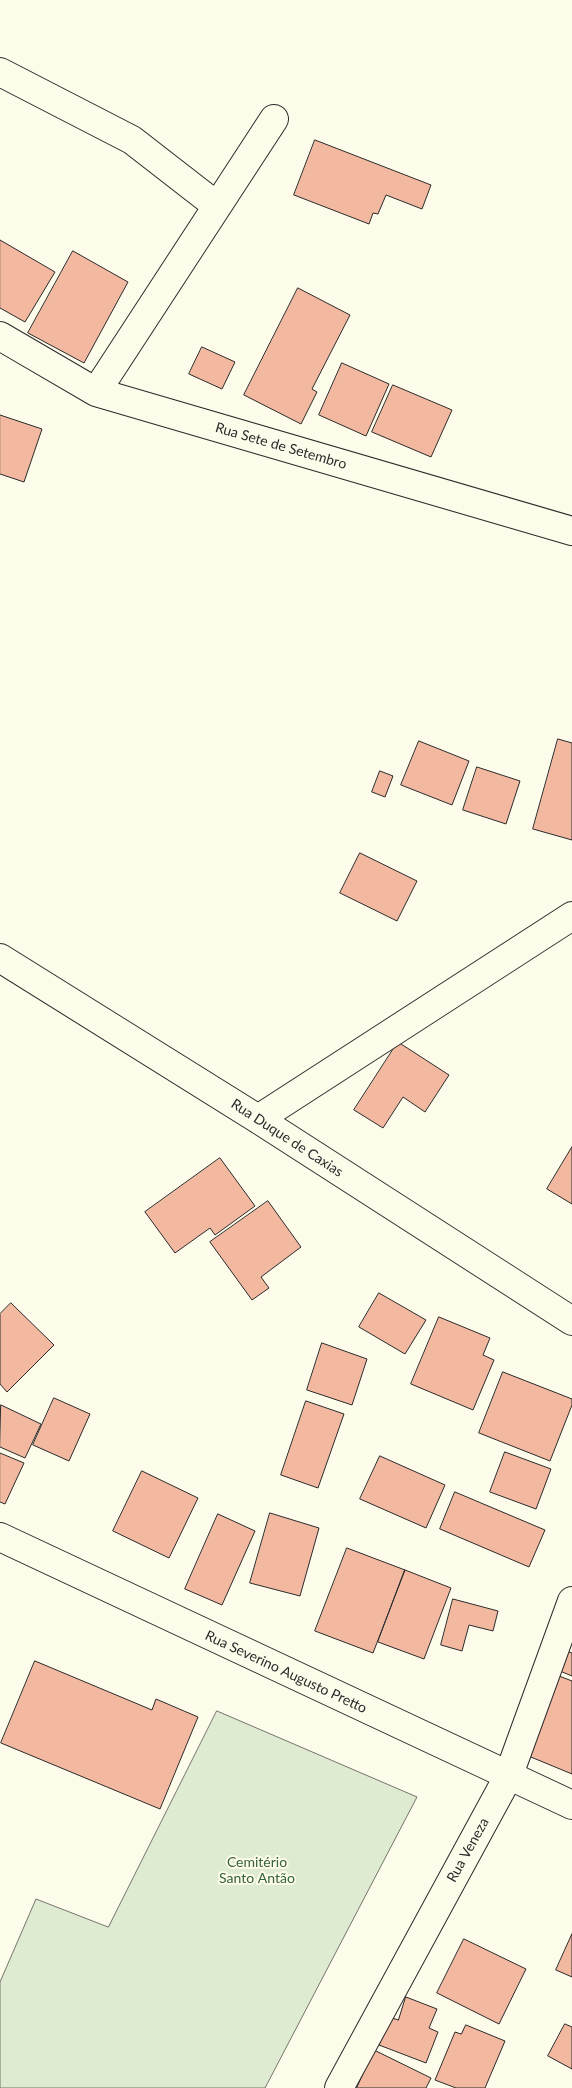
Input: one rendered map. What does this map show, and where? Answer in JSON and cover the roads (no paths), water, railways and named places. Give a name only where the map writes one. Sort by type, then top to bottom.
[{"type":"street","points":[[0,72],[132,140],[217,206]]},
{"type":"street","points":[[96,392],[274,119]]},
{"type":"street","name":"Rua Sete de Setembro","points":[[0,336],[96,392],[572,531]]},
{"type":"street","points":[[258,1119],[572,916]]},
{"type":"street","name":"Rua Duque de Caxias","points":[[0,958],[258,1119],[572,1321]]},
{"type":"street","name":"Rua Severino Augusto Pretto","points":[[0,1537],[572,1805]]},
{"type":"street","name":"Rua Veneza","points":[[339,2088],[508,1776],[572,1601]]},
{"type":"park label","name":"Cemitério Santo Antão","points":[[257,1870]]}]
